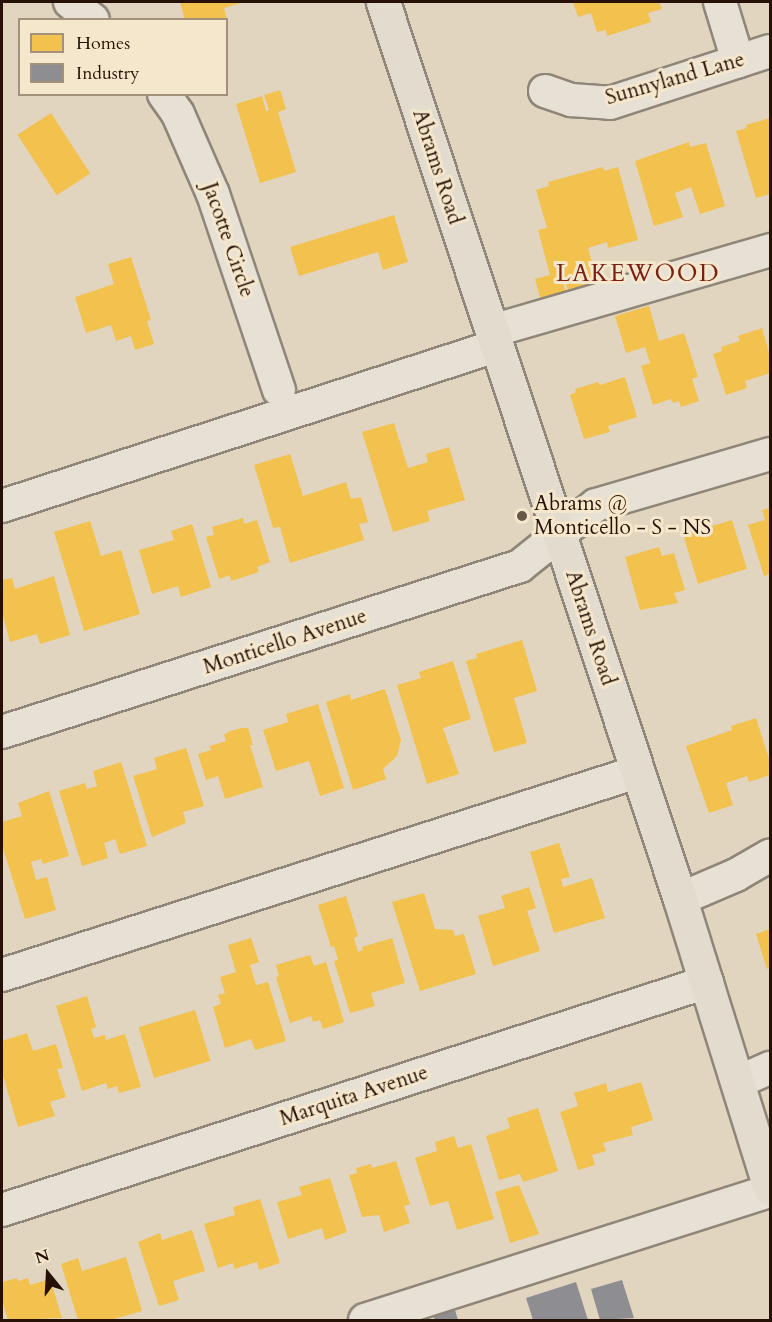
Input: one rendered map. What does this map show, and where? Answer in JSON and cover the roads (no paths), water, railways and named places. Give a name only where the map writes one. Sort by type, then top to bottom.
[{"type":"main road","name":"Abrams Road","points":[[383,2],[680,899],[771,1190]]},
{"type":"street","points":[[70,2],[90,18]]},
{"type":"street","points":[[720,2],[738,61]]},
{"type":"street","name":"Sunnyland Lane","points":[[545,91],[571,100],[610,103],[771,51]]},
{"type":"street","name":"Jacotte Circle","points":[[165,96],[178,114],[213,194],[279,390]]},
{"type":"street","points":[[2,506],[494,339],[771,250]]},
{"type":"street","name":"Monticello Avenue","points":[[2,732],[520,566],[596,505],[771,454]]},
{"type":"street","points":[[2,975],[637,772]]},
{"type":"street","points":[[680,899],[736,875],[771,855]]},
{"type":"street","name":"Marquita Avenue","points":[[2,1210],[707,982]]},
{"type":"street","points":[[738,1082],[771,1068]]},
{"type":"street","points":[[365,1320],[771,1190]]},
{"type":"place","name":"Abrams @ Monticello - S - NS","points":[[522,516]]},
{"type":"district","name":"LAKEWOOD","points":[[638,274]]}]
